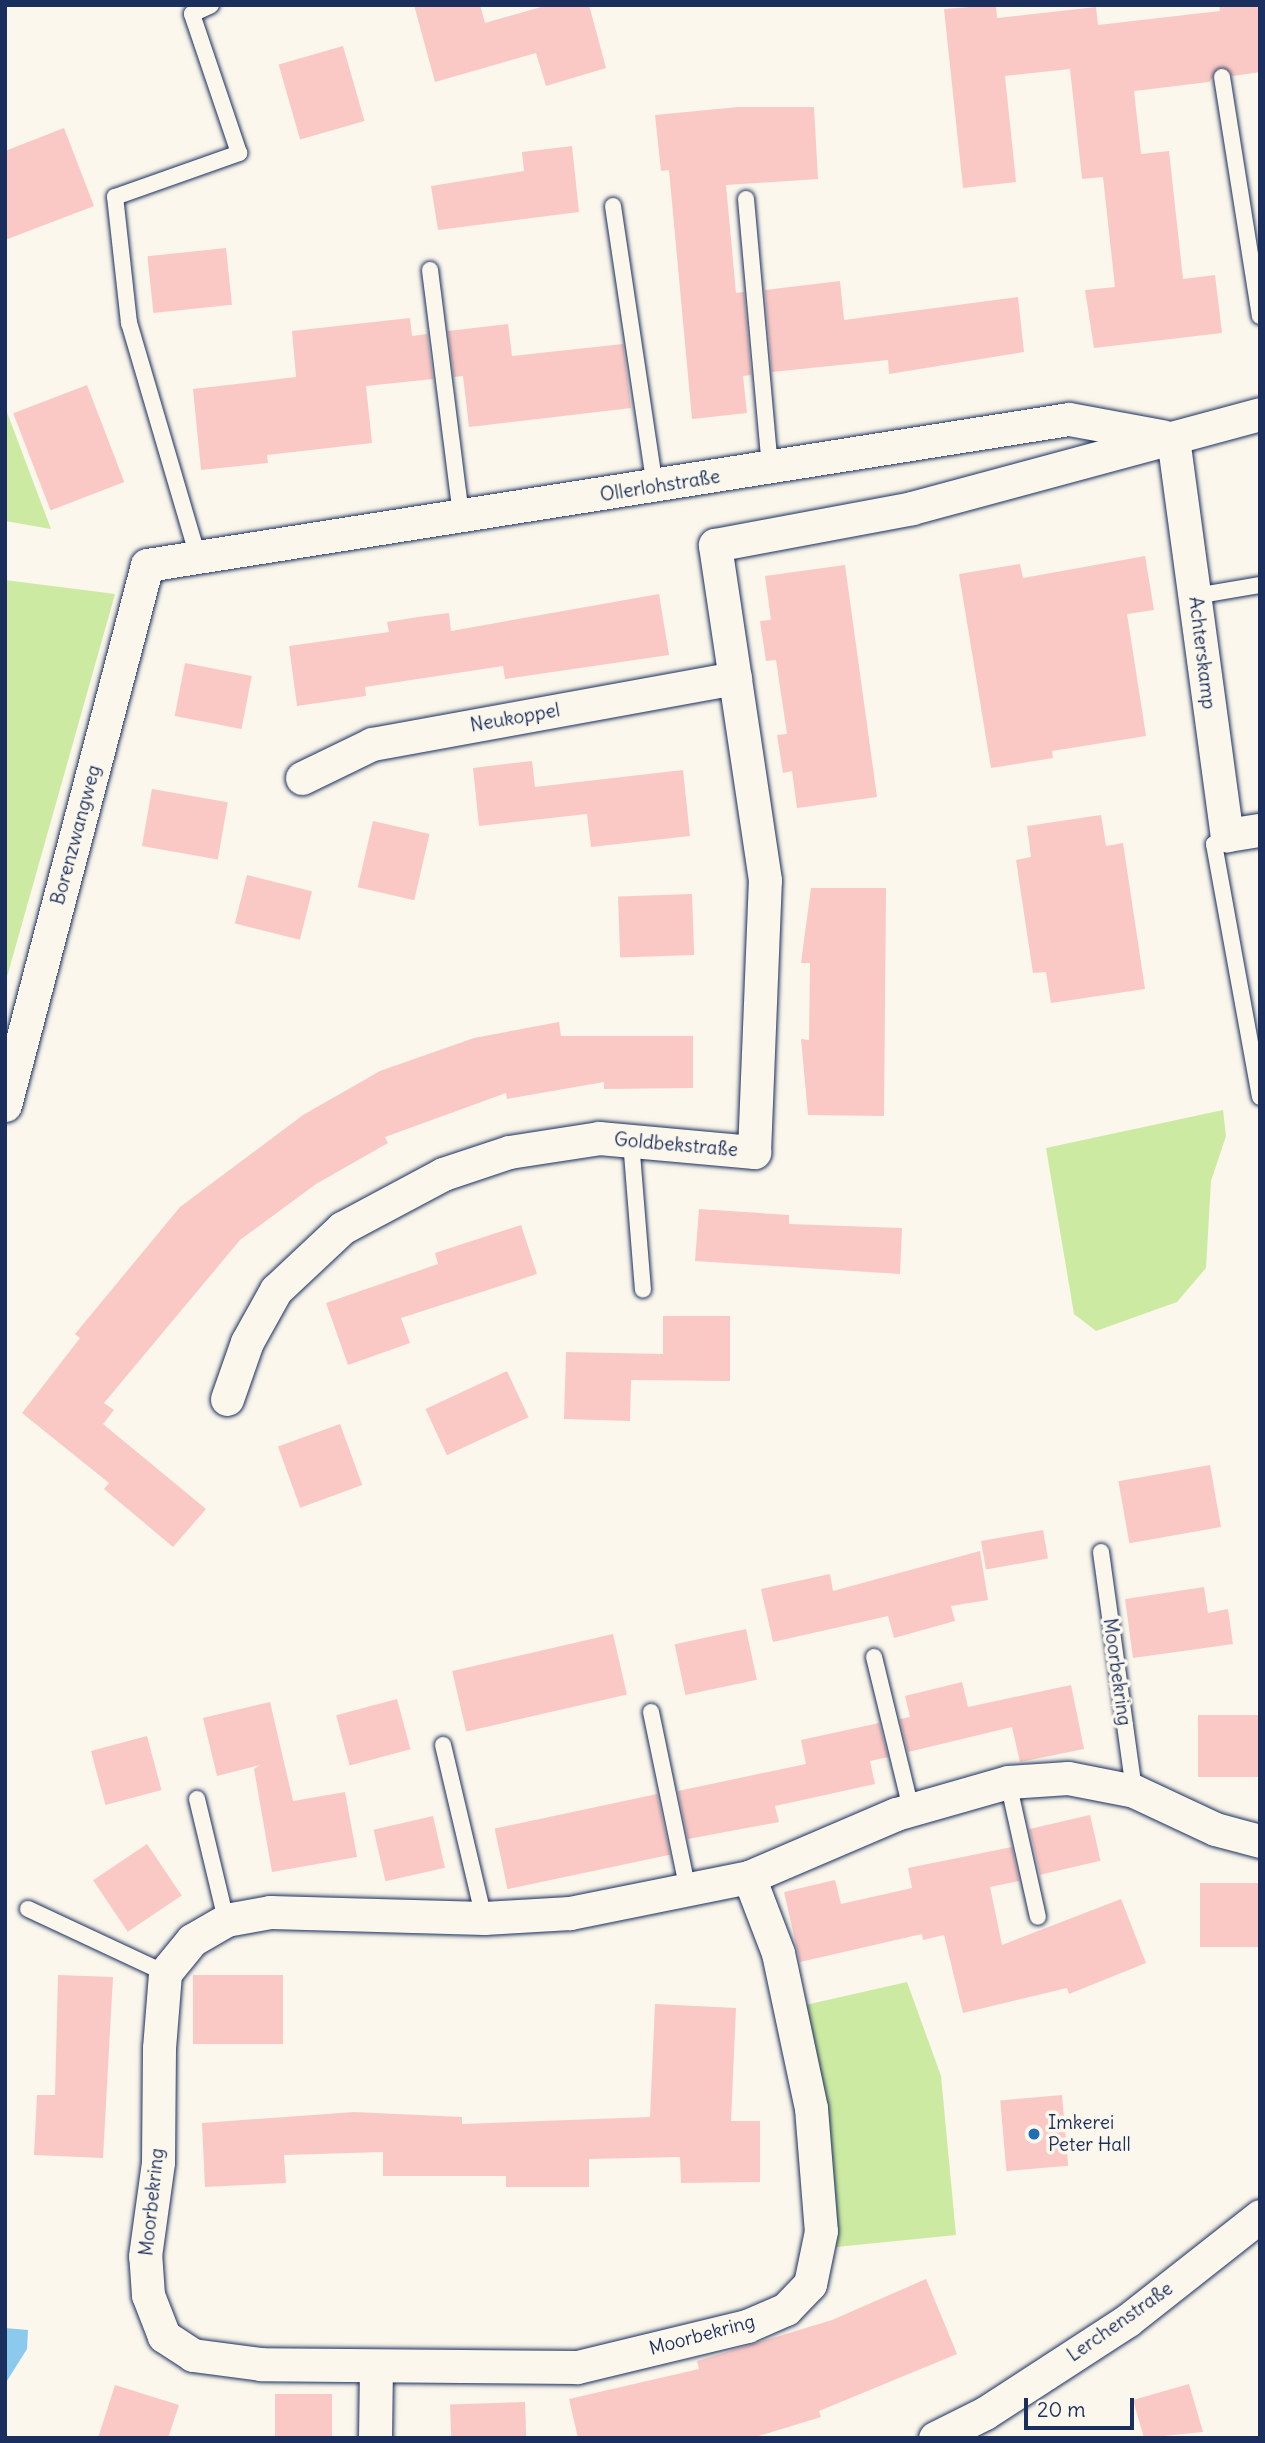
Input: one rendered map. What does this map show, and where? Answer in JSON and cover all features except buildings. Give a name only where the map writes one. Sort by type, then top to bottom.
[{"type":"street","name":"Ollerlohstraße","points":[[715,545],[912,508],[1260,414]]},
{"type":"street","name":"Ollerlohstraße","points":[[146,565],[1069,419],[1173,438]]},
{"type":"street","name":"Achterskamp","points":[[1173,438],[1227,835]]},
{"type":"street","name":"Goldbekstraße","points":[[227,1399],[247,1342],[276,1290],[342,1228],[443,1174],[509,1152],[599,1138],[754,1152],[765,880],[715,545]]},
{"type":"street","name":"Borenzwangweg","points":[[5,1105],[146,565]]},
{"type":"street","name":"Neukoppel","points":[[302,778],[373,744],[735,678]]},
{"type":"street","points":[[1227,835],[1260,831]]},
{"type":"street","points":[[165,1973],[192,1940],[226,1920],[270,1912],[484,1918],[570,1913],[749,1877],[911,1809],[1008,1782],[1068,1779],[1133,1791],[1215,1829],[1260,1841]]},
{"type":"street","name":"Moorbekring","points":[[165,1973],[158,2162],[145,2256],[148,2295],[164,2336],[193,2355],[376,2366],[576,2367],[747,2326],[786,2309],[810,2284],[821,2231],[811,2108],[778,1953],[749,1877]]},
{"type":"street","name":"Lerchenstraße","points":[[935,2438],[985,2413],[1128,2320],[1258,2223]]},
{"type":"street","points":[[375,2438],[376,2366]]},
{"type":"lane","points":[[198,557],[130,323],[115,197],[239,153],[191,14],[211,5]]},
{"type":"lane","points":[[1222,76],[1260,316]]},
{"type":"lane","points":[[746,199],[770,468]]},
{"type":"lane","points":[[613,206],[654,486]]},
{"type":"lane","points":[[430,270],[461,516]]},
{"type":"lane","points":[[1195,596],[1260,585]]},
{"type":"lane","points":[[1227,835],[1214,844],[1260,1097]]},
{"type":"lane","points":[[631,1141],[643,1290]]},
{"type":"lane","name":"Moorbekring","points":[[1101,1552],[1133,1791]]},
{"type":"lane","points":[[874,1657],[911,1809]]},
{"type":"lane","points":[[650,1712],[688,1890]]},
{"type":"lane","points":[[443,1745],[484,1918]]},
{"type":"lane","points":[[1008,1782],[1038,1917]]},
{"type":"lane","points":[[197,1799],[226,1920]]},
{"type":"lane","points":[[28,1909],[165,1973]]},
{"type":"green space","points":[[5,407],[51,529],[5,521]]},
{"type":"green space","points":[[5,580],[115,594],[5,984]]},
{"type":"green space","points":[[1223,1110],[1226,1136],[1211,1181],[1206,1268],[1177,1302],[1096,1331],[1074,1314],[1046,1148]]},
{"type":"green space","points":[[907,1982],[941,2076],[956,2235],[836,2247],[801,2006]]},
{"type":"water","points":[[5,2328],[28,2330],[27,2349],[5,2384]]},
{"type":"place","name":"Imkerei Peter Hall","points":[[1034,2134]]}]
